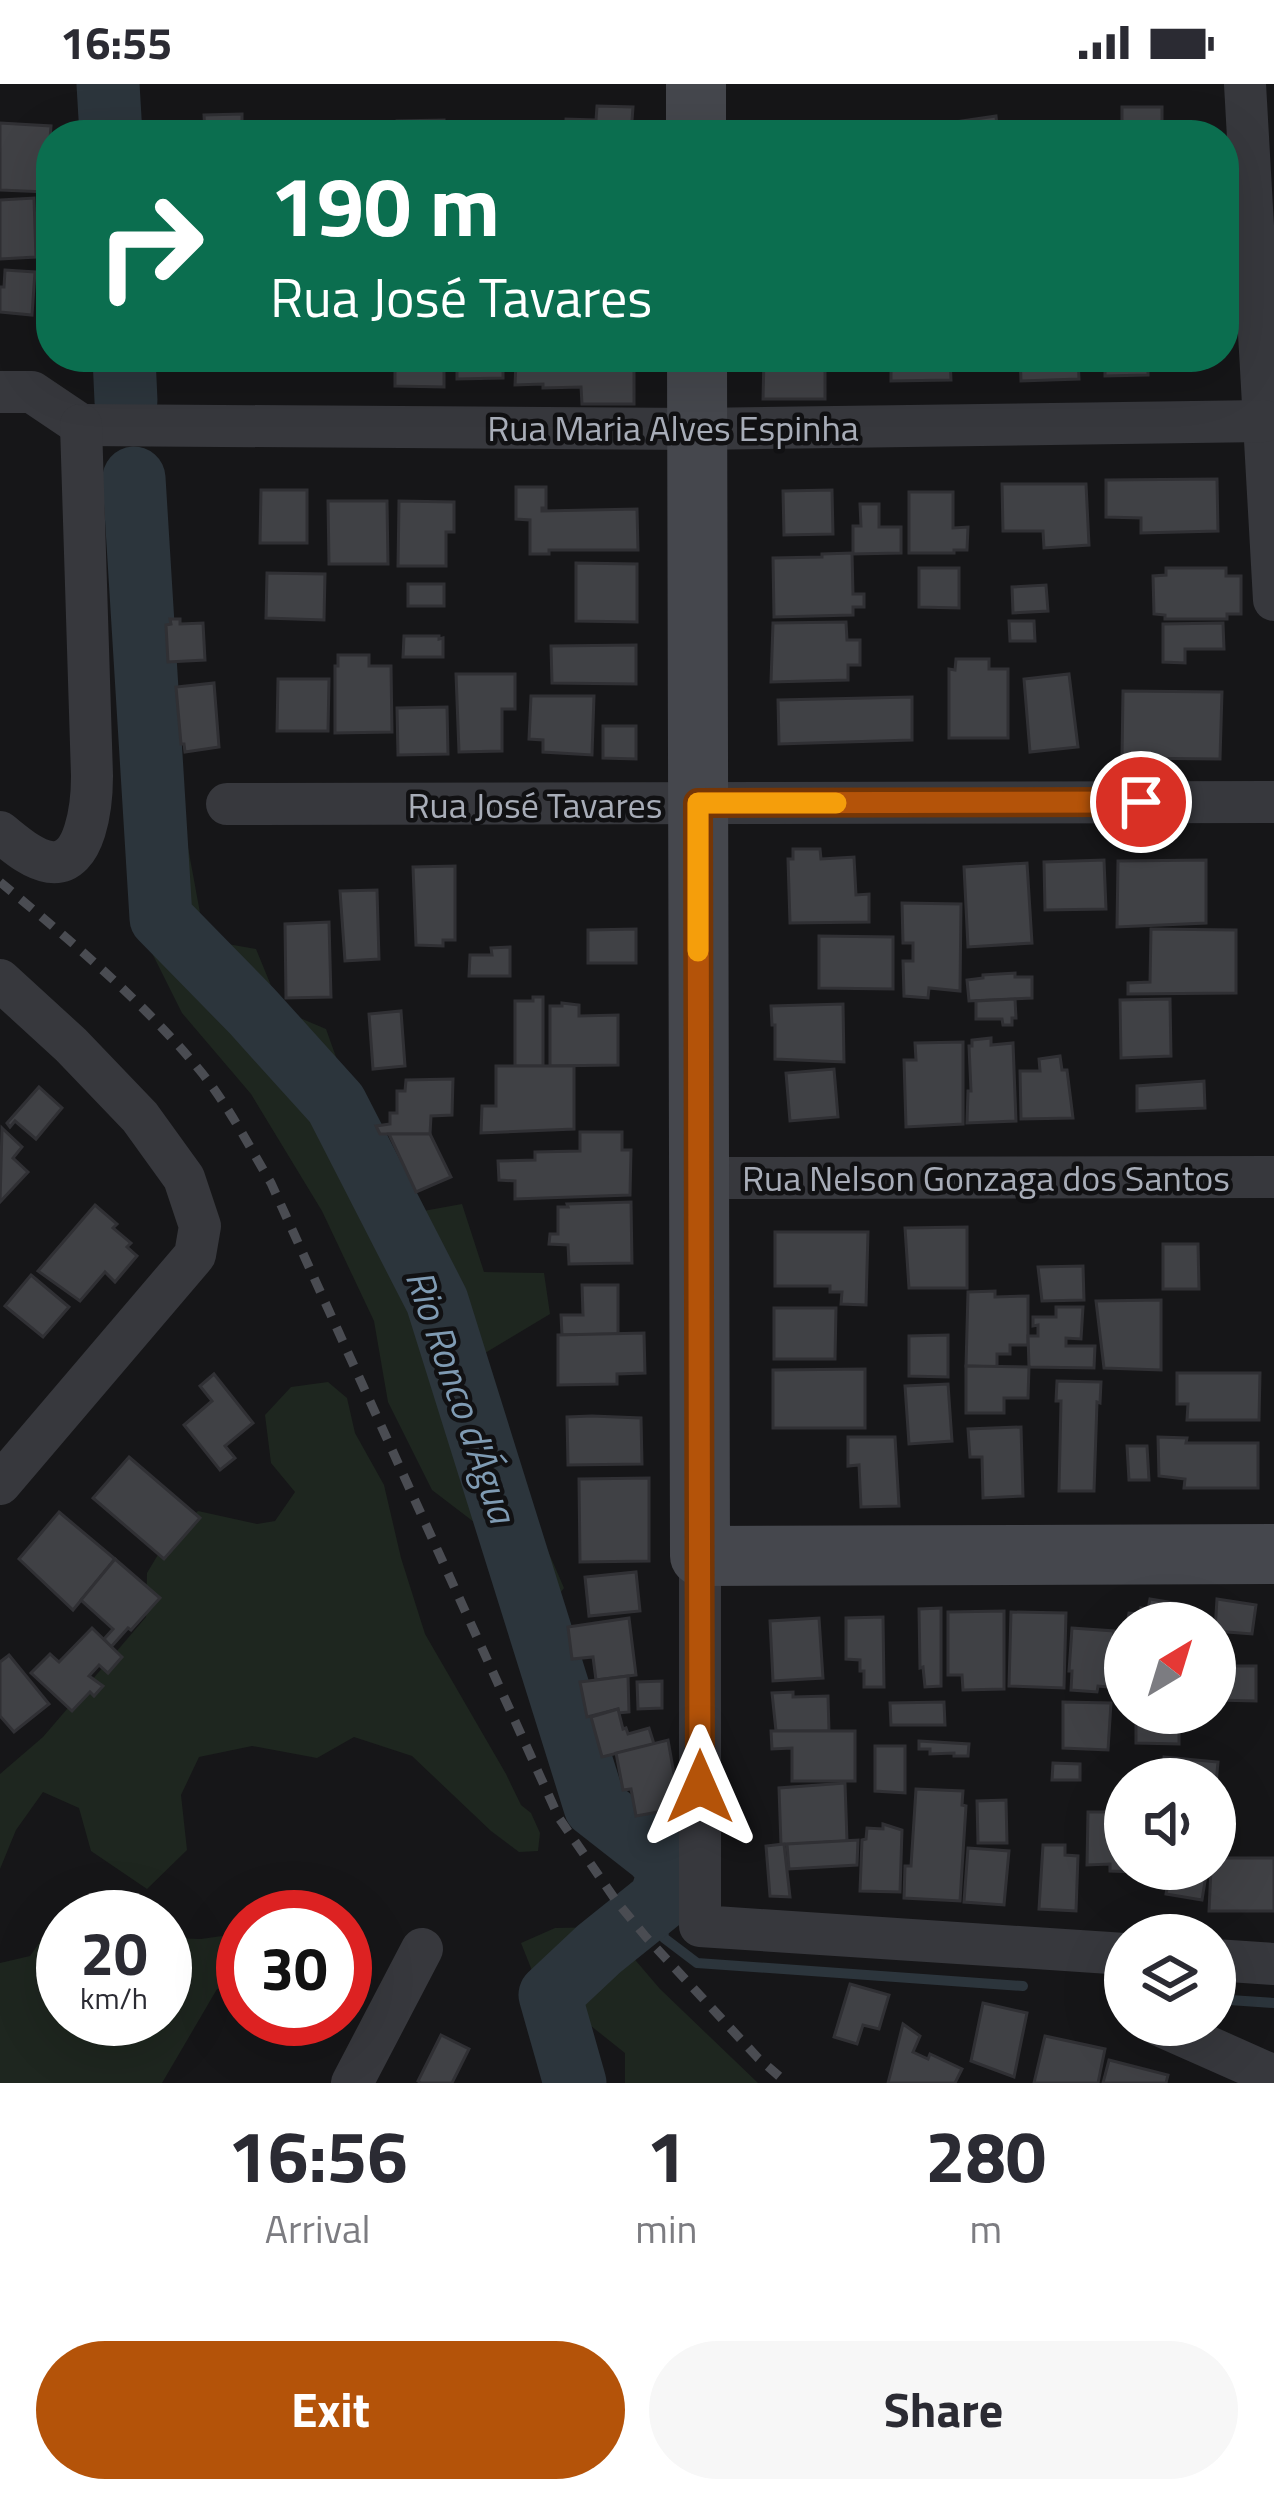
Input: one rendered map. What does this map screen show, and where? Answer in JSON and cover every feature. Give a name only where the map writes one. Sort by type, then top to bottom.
[{"type":"street","points":[[696,84],[696,120]]},
{"type":"street","points":[[1245,84],[1274,600]]},
{"type":"street","points":[[697,372],[700,1926],[1104,1953]]},
{"type":"street","points":[[0,392],[32,392],[81,425],[92,776],[88,823],[66,860],[52,863],[0,832]]},
{"type":"street","name":"Rua Maria Alves Espinha","points":[[81,425],[697,428],[1264,421]]},
{"type":"street","name":"Rua José Tavares","points":[[227,804],[1274,802]]},
{"type":"street","points":[[0,980],[140,1117],[184,1178],[200,1226],[195,1255],[0,1484]]},
{"type":"street","name":"Rua Nelson Gonzaga dos Santos","points":[[699,1178],[1274,1177]]},
{"type":"street","points":[[700,1556],[1274,1554]]},
{"type":"street","points":[[352,2083],[422,1949]]},
{"type":"street","points":[[1236,1961],[1274,1964]]},
{"type":"street","points":[[1207,2046],[1274,2075]]},
{"type":"shaded area","points":[[117,500],[149,515],[163,711],[205,940],[256,949],[281,1010],[326,1029],[370,1152],[407,1214],[462,1204],[484,1272],[544,1273],[550,1314],[480,1356],[487,1417],[513,1443],[515,1485],[564,1588],[548,1609],[509,1590],[487,1532],[432,1490],[388,1402],[374,1321],[322,1211],[251,1094],[182,1013],[133,915],[122,783],[114,543]]},
{"type":"shaded area","points":[[328,1382],[347,1398],[355,1433],[384,1485],[425,1634],[521,1805],[531,1813],[540,1833],[538,1851],[519,1852],[491,1831],[412,1756],[354,1737],[317,1758],[252,1746],[199,1757],[181,1795],[187,1850],[147,1889],[91,1851],[79,1808],[43,1792],[16,1830],[0,1869],[0,1774],[43,1737],[146,1617],[147,1573],[165,1543],[198,1511],[257,1524],[275,1521],[295,1492],[271,1463],[265,1415],[291,1387]]},
{"type":"shaded area","points":[[607,1927],[660,1989],[758,2083],[625,2083],[625,2053],[537,1983],[521,1943],[555,1928]]},
{"type":"shaded area","points":[[216,1937],[216,1991],[192,2032],[192,1939]]},
{"type":"shaded area","points":[[36,1948],[36,2046],[184,2046],[162,2083],[0,2083],[0,1963],[30,1956]]},
{"type":"building","points":[[597,106],[633,107],[632,120],[596,120]]},
{"type":"building","points":[[1122,107],[1162,107],[1162,120],[1122,120]]},
{"type":"building","points":[[242,114],[242,120],[204,120],[204,115]]},
{"type":"building","points":[[0,123],[36,125],[36,192],[0,190]]},
{"type":"building","points":[[34,198],[36,257],[0,259],[0,200]]},
{"type":"building","points":[[5,270],[35,272],[32,315],[0,312]]},
{"type":"building","points":[[395,372],[444,372],[444,387],[395,386]]},
{"type":"building","points":[[457,372],[503,372],[503,378],[457,379]]},
{"type":"building","points":[[516,372],[634,372],[634,404],[582,404],[581,387],[515,385]]},
{"type":"building","points":[[764,372],[825,372],[825,399],[763,399]]},
{"type":"building","points":[[891,372],[951,372],[951,380],[891,381]]},
{"type":"building","points":[[1021,372],[1079,372],[1079,379],[1021,381]]},
{"type":"building","points":[[1105,372],[1148,372],[1148,375],[1105,376]]},
{"type":"building","points":[[1217,479],[1218,531],[1141,533],[1141,518],[1106,517],[1106,480]]},
{"type":"building","points":[[1002,484],[1086,484],[1089,545],[1044,548],[1043,531],[1003,531]]},
{"type":"building","points":[[516,487],[546,487],[542,511],[637,509],[638,550],[530,554],[530,520],[516,519]]},
{"type":"building","points":[[261,490],[307,490],[307,543],[260,543]]},
{"type":"building","points":[[832,490],[833,534],[784,535],[783,491]]},
{"type":"building","points":[[909,492],[953,492],[953,528],[968,527],[967,550],[909,553]]},
{"type":"building","points":[[328,501],[387,501],[388,564],[329,564]]},
{"type":"building","points":[[399,501],[454,502],[454,532],[446,532],[446,566],[398,566]]},
{"type":"building","points":[[860,504],[879,504],[879,527],[901,527],[901,553],[853,554],[853,526],[861,526]]},
{"type":"building","points":[[852,553],[853,594],[864,594],[864,607],[853,607],[853,615],[774,617],[773,558]]},
{"type":"building","points":[[576,563],[637,564],[637,622],[576,621]]},
{"type":"building","points":[[919,568],[959,568],[959,608],[919,607]]},
{"type":"building","points":[[1166,568],[1226,568],[1226,576],[1241,576],[1241,614],[1227,614],[1227,619],[1165,619],[1165,615],[1154,614],[1153,576],[1166,575]]},
{"type":"building","points":[[267,573],[325,574],[324,620],[266,618]]},
{"type":"building","points":[[408,584],[444,584],[444,606],[408,606]]},
{"type":"building","points":[[1046,585],[1048,611],[1013,613],[1012,587]]},
{"type":"building","points":[[170,619],[180,619],[180,624],[203,623],[205,660],[168,662],[166,625],[171,624]]},
{"type":"building","points":[[1009,621],[1034,621],[1035,641],[1010,641]]},
{"type":"building","points":[[846,622],[847,640],[860,640],[860,665],[848,665],[848,680],[771,682],[773,623]]},
{"type":"building","points":[[1223,623],[1224,649],[1185,649],[1185,663],[1163,662],[1163,624]]},
{"type":"building","points":[[404,636],[443,638],[443,657],[403,657]]},
{"type":"building","points":[[636,645],[636,684],[552,683],[551,646]]},
{"type":"building","points":[[338,655],[369,655],[369,666],[391,666],[392,732],[335,733]]},
{"type":"building","points":[[956,659],[989,659],[989,669],[1008,669],[1008,738],[949,738],[949,669],[955,670]]},
{"type":"building","points":[[456,674],[515,674],[515,709],[502,709],[502,751],[459,752]]},
{"type":"building","points":[[1069,674],[1078,747],[1030,752],[1024,679]]},
{"type":"building","points":[[278,679],[329,679],[328,731],[277,731]]},
{"type":"building","points":[[214,683],[219,747],[185,752],[176,687]]},
{"type":"building","points":[[1123,691],[1222,692],[1220,759],[1122,758]]},
{"type":"building","points":[[531,696],[594,696],[592,755],[543,752],[543,740],[529,739]]},
{"type":"building","points":[[912,697],[912,740],[779,744],[778,700]]},
{"type":"building","points":[[447,707],[448,754],[398,755],[397,708]]},
{"type":"building","points":[[603,726],[636,726],[636,759],[603,758]]},
{"type":"building","points":[[793,849],[820,849],[821,859],[854,857],[856,895],[869,894],[869,922],[790,923],[788,859],[793,859]]},
{"type":"building","points":[[1104,860],[1106,909],[1045,910],[1044,862]]},
{"type":"building","points":[[1206,860],[1206,923],[1117,927],[1118,861]]},
{"type":"building","points":[[1027,863],[1032,943],[968,947],[964,867]]},
{"type":"building","points":[[455,866],[455,940],[443,940],[443,946],[416,945],[413,867]]},
{"type":"building","points":[[377,890],[379,959],[345,961],[340,891]]},
{"type":"building","points":[[902,903],[961,904],[960,991],[929,988],[928,998],[904,996],[903,961],[913,961],[913,943],[903,943]]},
{"type":"building","points":[[329,922],[331,997],[286,998],[285,924]]},
{"type":"building","points":[[636,929],[636,963],[588,963],[588,930]]},
{"type":"building","points":[[1151,929],[1236,930],[1236,993],[1128,994],[1128,983],[1150,982]]},
{"type":"building","points":[[819,936],[893,937],[893,989],[819,988]]},
{"type":"building","points":[[510,947],[510,976],[469,976],[470,955],[492,955],[491,948]]},
{"type":"building","points":[[1015,973],[1015,977],[1032,977],[1032,998],[969,1001],[967,980]]},
{"type":"building","points":[[533,997],[543,997],[543,1066],[515,1066],[515,1001],[533,1001]]},
{"type":"building","points":[[1015,999],[1012,1025],[1003,1025],[1002,1019],[976,1019],[976,1001]]},
{"type":"building","points":[[1170,999],[1171,1056],[1121,1058],[1120,1000]]},
{"type":"building","points":[[843,1004],[844,1062],[775,1059],[771,1006]]},
{"type":"building","points":[[579,1005],[579,1016],[618,1015],[618,1065],[550,1066],[550,1006]]},
{"type":"building","points":[[401,1011],[405,1066],[373,1069],[369,1014]]},
{"type":"building","points":[[991,1038],[991,1045],[1013,1043],[1016,1121],[967,1123],[969,1046],[972,1040]]},
{"type":"building","points":[[963,1042],[963,1124],[906,1127],[904,1060],[916,1060],[915,1043]]},
{"type":"building","points":[[1060,1056],[1062,1070],[1067,1070],[1073,1118],[1021,1119],[1020,1071],[1040,1071],[1039,1059]]},
{"type":"building","points":[[496,1066],[574,1066],[574,1129],[481,1133],[482,1106],[496,1106]]},
{"type":"building","points":[[834,1069],[838,1117],[790,1121],[786,1073]]},
{"type":"building","points":[[453,1079],[452,1115],[431,1116],[430,1134],[380,1134],[376,1126],[390,1124],[390,1113],[397,1113],[397,1091],[405,1091],[406,1080]]},
{"type":"building","points":[[1204,1081],[1205,1108],[1137,1111],[1137,1086]]},
{"type":"building","points":[[39,1087],[62,1108],[36,1139],[15,1121],[10,1127],[7,1123]]},
{"type":"building","points":[[2,1128],[22,1147],[13,1158],[28,1172],[0,1202]]},
{"type":"building","points":[[580,1132],[622,1132],[622,1150],[631,1150],[630,1195],[515,1199],[515,1181],[499,1180],[498,1161],[535,1160],[535,1152],[580,1151]]},
{"type":"building","points":[[389,1134],[430,1134],[451,1177],[416,1192]]},
{"type":"building","points":[[631,1202],[632,1263],[569,1264],[568,1245],[549,1244],[550,1234],[558,1234],[558,1207]]},
{"type":"building","points":[[95,1205],[117,1224],[113,1228],[131,1243],[127,1247],[137,1256],[115,1282],[105,1272],[80,1301],[38,1271]]},
{"type":"building","points":[[967,1227],[967,1288],[909,1288],[905,1228]]},
{"type":"building","points":[[775,1232],[868,1232],[866,1305],[841,1304],[842,1292],[830,1292],[830,1286],[775,1286]]},
{"type":"building","points":[[1163,1244],[1198,1244],[1199,1289],[1163,1289]]},
{"type":"building","points":[[1083,1266],[1084,1300],[1042,1301],[1038,1267]]},
{"type":"building","points":[[31,1275],[69,1307],[43,1337],[5,1306]]},
{"type":"building","points":[[582,1285],[618,1285],[618,1334],[562,1335],[561,1315],[583,1315]]},
{"type":"building","points":[[995,1291],[995,1297],[1028,1296],[1028,1345],[1010,1345],[1010,1354],[997,1354],[997,1367],[966,1366],[968,1292]]},
{"type":"building","points":[[1161,1300],[1161,1370],[1104,1368],[1096,1301]]},
{"type":"building","points":[[1056,1307],[1083,1307],[1081,1339],[1066,1338],[1066,1346],[1095,1346],[1094,1368],[1029,1367],[1028,1336],[1038,1336],[1033,1317],[1056,1317]]},
{"type":"building","points":[[774,1308],[836,1308],[835,1359],[774,1359]]},
{"type":"building","points":[[644,1333],[645,1373],[617,1374],[617,1384],[558,1385],[558,1335]]},
{"type":"building","points":[[948,1335],[948,1377],[909,1376],[909,1336]]},
{"type":"building","points":[[966,1366],[1029,1367],[1028,1398],[1004,1398],[1004,1413],[966,1413]]},
{"type":"building","points":[[865,1369],[865,1428],[773,1428],[773,1370]]},
{"type":"building","points":[[1177,1373],[1260,1373],[1259,1420],[1187,1420],[1188,1404],[1177,1404]]},
{"type":"building","points":[[214,1374],[253,1423],[225,1446],[235,1458],[220,1470],[184,1425],[212,1401],[200,1386]]},
{"type":"building","points":[[1057,1381],[1101,1382],[1094,1491],[1059,1491],[1061,1401],[1056,1401]]},
{"type":"building","points":[[948,1384],[952,1441],[909,1444],[905,1386]]},
{"type":"building","points":[[567,1417],[641,1418],[642,1464],[568,1465]]},
{"type":"building","points":[[1021,1427],[1023,1496],[983,1498],[982,1457],[970,1457],[968,1429]]},
{"type":"building","points":[[848,1437],[895,1437],[899,1506],[861,1507],[859,1465],[848,1466]]},
{"type":"building","points":[[1158,1437],[1187,1438],[1186,1443],[1258,1443],[1258,1488],[1184,1488],[1185,1479],[1159,1476]]},
{"type":"building","points":[[1127,1446],[1147,1446],[1149,1480],[1129,1480]]},
{"type":"building","points":[[129,1457],[200,1518],[164,1559],[93,1498]]},
{"type":"building","points":[[649,1478],[649,1561],[580,1562],[579,1479]]},
{"type":"building","points":[[59,1512],[115,1559],[73,1610],[19,1559]]},
{"type":"building","points":[[115,1559],[160,1598],[111,1647],[104,1639],[113,1629],[81,1600]]},
{"type":"building","points":[[636,1572],[640,1611],[589,1616],[585,1577]]},
{"type":"building","points":[[1217,1599],[1256,1605],[1252,1634],[1236,1633],[1236,1602]]},
{"type":"building","points":[[941,1608],[941,1686],[925,1687],[919,1609]]},
{"type":"building","points":[[1004,1611],[1004,1689],[963,1690],[962,1675],[948,1675],[948,1612]]},
{"type":"building","points":[[1011,1612],[1066,1613],[1064,1688],[1009,1686]]},
{"type":"building","points":[[883,1617],[884,1687],[864,1687],[860,1660],[846,1659],[846,1618]]},
{"type":"building","points":[[629,1618],[636,1675],[596,1680],[593,1657],[572,1659],[568,1627]]},
{"type":"building","points":[[819,1618],[823,1678],[773,1681],[770,1621]]},
{"type":"building","points":[[92,1628],[122,1657],[108,1673],[99,1665],[89,1676],[103,1686],[72,1711],[31,1673],[50,1654],[59,1662]]},
{"type":"building","points":[[1072,1628],[1104,1630],[1104,1687],[1098,1686],[1097,1692],[1071,1690]]},
{"type":"building","points":[[9,1655],[49,1704],[14,1732],[0,1716],[0,1662]]},
{"type":"building","points":[[1236,1666],[1256,1666],[1256,1701],[1236,1701]]},
{"type":"building","points":[[628,1676],[629,1712],[618,1709],[587,1717],[580,1682]]},
{"type":"building","points":[[662,1681],[662,1708],[638,1709],[637,1682]]},
{"type":"building","points":[[793,1692],[793,1697],[828,1696],[829,1731],[776,1731],[772,1693]]},
{"type":"building","points":[[944,1702],[945,1725],[891,1725],[890,1703]]},
{"type":"building","points":[[1063,1702],[1104,1703],[1108,1750],[1063,1748]]},
{"type":"building","points":[[618,1709],[628,1734],[649,1728],[654,1744],[602,1757],[591,1717]]},
{"type":"building","points":[[771,1731],[855,1731],[855,1781],[792,1781],[792,1748],[772,1749]]},
{"type":"building","points":[[1136,1734],[1179,1734],[1179,1744],[1136,1743]]},
{"type":"building","points":[[668,1740],[680,1808],[636,1816],[631,1789],[623,1790],[616,1753]]},
{"type":"building","points":[[919,1741],[969,1744],[968,1756],[930,1754],[930,1749],[919,1749]]},
{"type":"building","points":[[875,1746],[905,1746],[905,1793],[875,1791]]},
{"type":"building","points":[[1053,1763],[1080,1764],[1080,1780],[1052,1780]]},
{"type":"building","points":[[845,1783],[847,1841],[781,1845],[779,1788]]},
{"type":"building","points":[[916,1789],[963,1791],[960,1901],[904,1898]]},
{"type":"building","points":[[1006,1800],[1007,1843],[978,1843],[977,1801]]},
{"type":"building","points":[[1088,1812],[1104,1812],[1104,1864],[1087,1865]]},
{"type":"building","points":[[883,1824],[902,1830],[900,1892],[860,1891],[862,1840],[867,1828],[883,1829]]},
{"type":"building","points":[[858,1840],[857,1865],[789,1869],[787,1844]]},
{"type":"building","points":[[784,1844],[790,1897],[770,1896],[766,1846]]},
{"type":"building","points":[[1043,1845],[1065,1845],[1065,1855],[1078,1856],[1076,1911],[1039,1909]]},
{"type":"building","points":[[968,1848],[1009,1851],[1004,1905],[964,1902]]},
{"type":"building","points":[[1236,1858],[1274,1858],[1274,1911],[1209,1911],[1210,1890],[1236,1890]]},
{"type":"building","points":[[1167,1890],[1204,1890],[1202,1900],[1166,1894]]},
{"type":"building","points":[[850,1984],[889,1995],[879,2029],[863,2025],[857,2044],[834,2037]]},
{"type":"building","points":[[983,2003],[1027,2013],[1014,2077],[971,2061]]},
{"type":"building","points":[[903,2024],[920,2036],[913,2052],[928,2059],[930,2054],[962,2069],[955,2083],[888,2083]]},
{"type":"building","points":[[441,2035],[469,2049],[452,2083],[421,2083],[418,2081]]},
{"type":"building","points":[[1045,2036],[1105,2049],[1098,2083],[1034,2083]]},
{"type":"building","points":[[1109,2060],[1168,2075],[1166,2083],[1103,2083]]},
{"type":"waterway","name":"Rio Ronco d'Água","points":[[108,84],[110,120]]},
{"type":"waterway","name":"Rio Ronco d'Água","points":[[125,372],[126,401]]},
{"type":"waterway","name":"Rio Ronco d'Água","points":[[134,478],[161,918],[336,1104],[437,1301],[595,1806],[655,1853],[670,1871],[660,1900],[550,1995],[575,2083]]},
{"type":"waterway","points":[[660,1900],[664,1938],[697,1963],[1023,1986]]},
{"type":"waterway","points":[[1236,2000],[1274,2003]]},
{"type":"railway","points":[[0,882],[131,996],[221,1099],[271,1183],[559,1818],[646,1937],[787,2083]]},
{"type":"slow traffic","points":[[698,951],[698,803],[836,803]]},
{"type":"route","points":[[700,1787],[698,803],[1141,802]]}]
